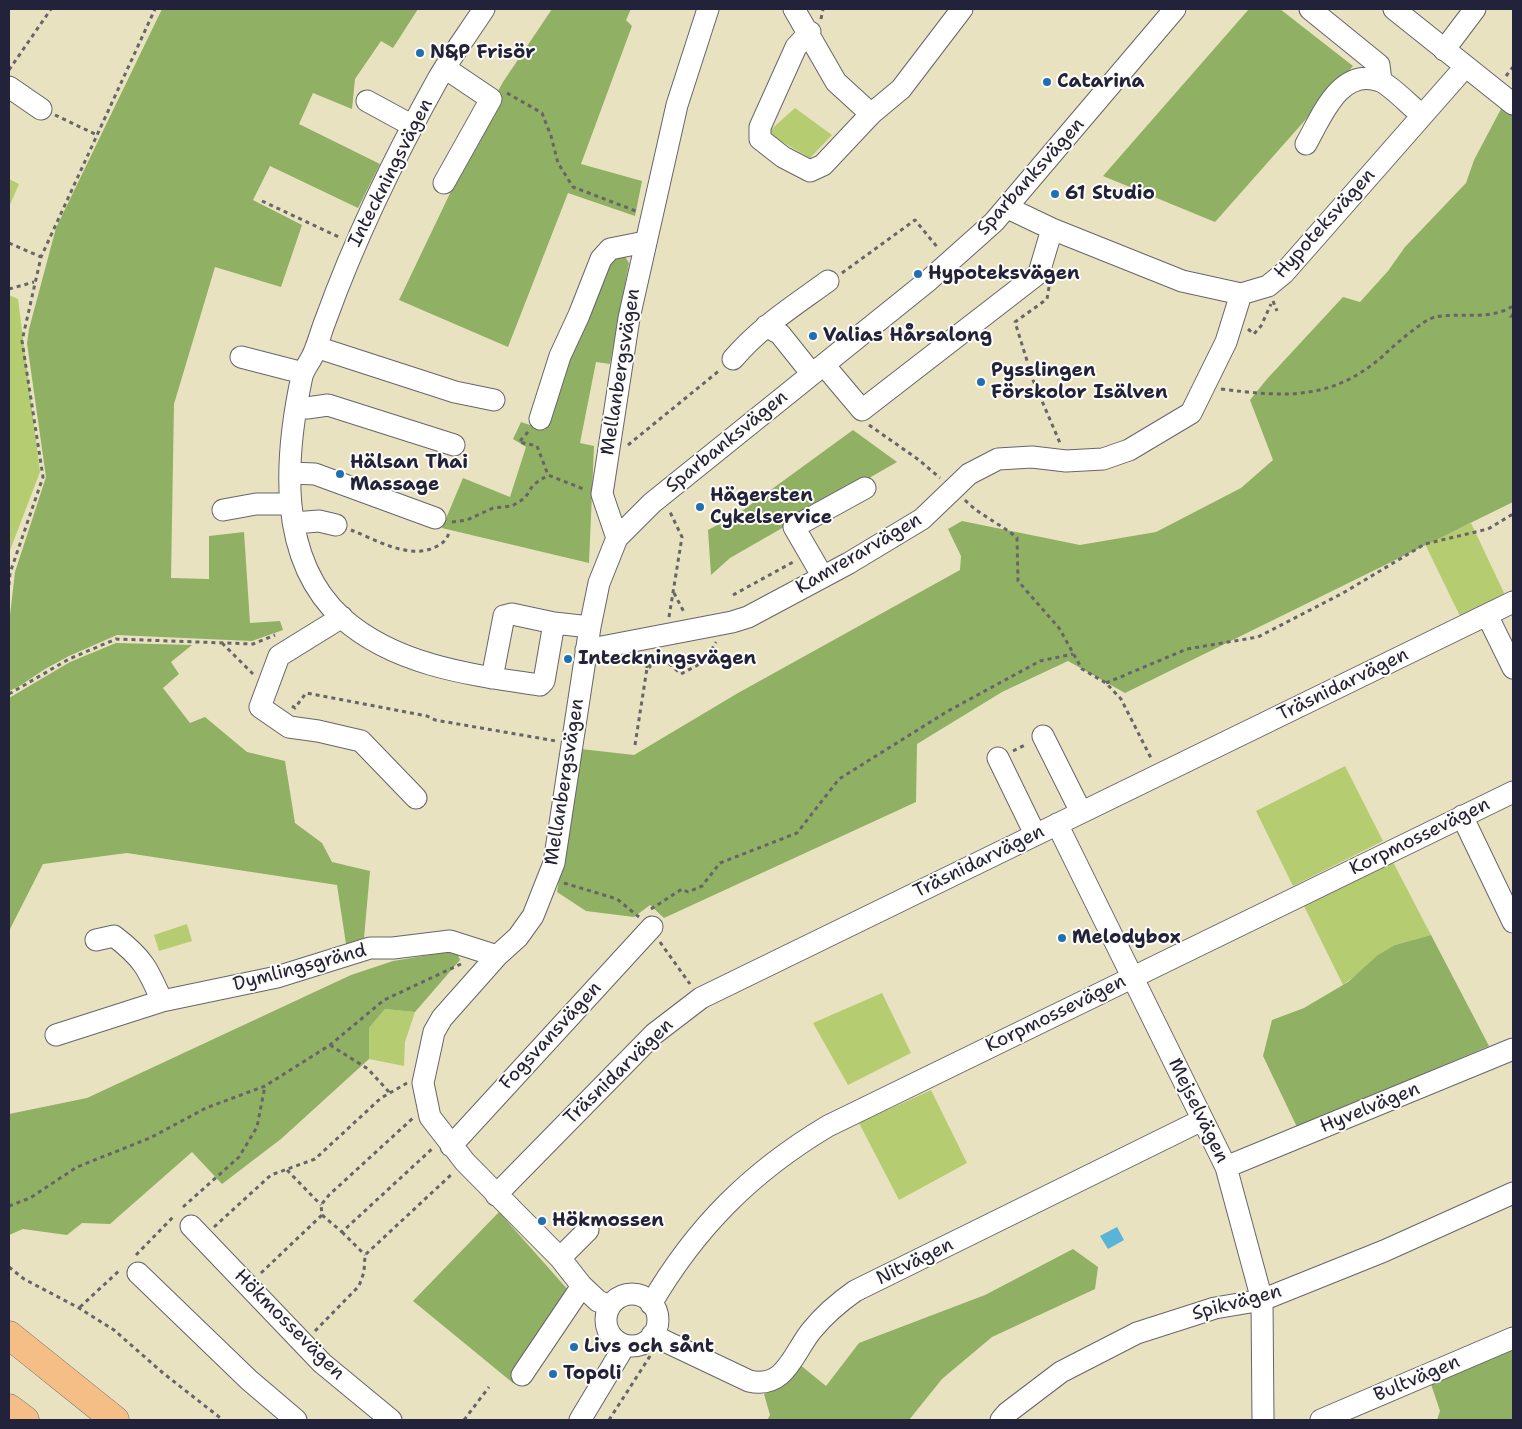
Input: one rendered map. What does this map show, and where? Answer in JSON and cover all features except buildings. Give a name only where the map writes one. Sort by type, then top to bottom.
[{"type":"highway","points":[[9,1336],[115,1420]]},
{"type":"highway","points":[[9,1408],[25,1420]]},
{"type":"street","name":"Inteckningsvägen","points":[[484,9],[445,68],[413,126],[355,245],[316,347],[303,373],[291,473],[292,514],[299,548],[313,581],[342,617],[376,642],[407,656],[439,667],[540,686],[544,681],[554,623]]},
{"type":"street","name":"Mellanbergsvägen","points":[[610,1306],[598,1301],[582,1286],[560,1258],[496,1195],[448,1142],[430,1117],[426,1106],[423,1083],[434,1032],[442,1018],[518,936],[559,878],[558,848],[571,743],[586,650],[599,582],[616,538],[602,494],[629,318],[676,105],[708,9]]},
{"type":"street","points":[[794,9],[810,32],[836,82],[871,114]]},
{"type":"street","points":[[810,32],[796,47],[760,126],[760,138],[783,157],[810,171],[823,165],[871,114],[901,89],[962,9]]},
{"type":"street","name":"Sparbanksvägen","points":[[616,538],[662,495],[949,263],[1008,208],[1175,9]]},
{"type":"street","points":[[1310,9],[1379,65],[1381,82]]},
{"type":"street","points":[[1394,9],[1513,104]]},
{"type":"street","points":[[1444,50],[1474,9]]},
{"type":"street","name":"Hypoteksvägen","points":[[1008,208],[1052,228],[1182,280],[1241,294],[1270,293],[1284,273],[1465,67]]},
{"type":"street","points":[[444,183],[491,99],[445,68]]},
{"type":"street","points":[[1306,144],[1328,103],[1344,87],[1362,79],[1381,82],[1422,115]]},
{"type":"street","points":[[9,87],[41,109]]},
{"type":"street","points":[[367,102],[413,126]]},
{"type":"street","points":[[766,326],[780,334],[862,410],[1039,273],[1052,228]]},
{"type":"street","points":[[540,419],[560,356],[579,316],[601,259],[610,249],[645,242]]},
{"type":"street","points":[[733,359],[766,326],[828,281]]},
{"type":"street","name":"Kamrerarvägen","points":[[586,650],[732,622],[748,617],[823,577],[922,520],[956,493],[969,474],[998,459],[1032,458],[1066,462],[1103,459],[1129,450],[1192,413],[1226,342],[1241,294]]},
{"type":"street","points":[[316,347],[455,392],[494,400]]},
{"type":"street","points":[[241,357],[303,373]]},
{"type":"street","points":[[298,406],[307,408],[328,405],[454,445]]},
{"type":"street","points":[[291,473],[315,474],[435,518]]},
{"type":"street","points":[[823,577],[794,526],[865,488]]},
{"type":"street","points":[[223,510],[256,504],[336,525]]},
{"type":"street","name":"Träsnidarvägen","points":[[496,1195],[654,1034],[702,998],[1513,602]]},
{"type":"street","points":[[492,678],[504,616],[512,614],[554,623],[590,627]]},
{"type":"street","points":[[1487,615],[1513,668]]},
{"type":"street","points":[[342,617],[279,656],[260,706],[289,727],[334,734],[361,741],[416,798]]},
{"type":"street","points":[[1043,736],[1082,812]]},
{"type":"street","points":[[998,758],[1035,834]]},
{"type":"street","name":"Korpmossevägen","points":[[651,1304],[684,1252],[718,1212],[753,1178],[805,1140],[890,1094],[1513,792]]},
{"type":"street","points":[[1462,816],[1513,922]]},
{"type":"street","name":"Mejselvägen","points":[[1057,824],[1226,1168],[1262,1300],[1263,1420]]},
{"type":"street","name":"Fogsvansvägen","points":[[448,1142],[646,922]]},
{"type":"street","points":[[96,940],[114,936],[136,953],[149,970],[162,1001]]},
{"type":"street","name":"Dymlingsgränd","points":[[56,1035],[162,1001],[277,977],[370,948],[393,948],[450,941],[498,956]]},
{"type":"street","name":"Hyvelvägen","points":[[1226,1168],[1513,1048]]},
{"type":"street","name":"Nitvägen","points":[[651,1345],[749,1380],[760,1383],[774,1379],[796,1358],[809,1332],[828,1310],[854,1291],[1202,1120]]},
{"type":"street","name":"Spikvägen","points":[[1001,1420],[1007,1413],[1060,1372],[1137,1333],[1215,1308],[1262,1300],[1384,1252],[1513,1193]]},
{"type":"street","name":"Hökmossevägen","points":[[192,1224],[322,1363],[391,1420]]},
{"type":"street","points":[[560,1258],[588,1230]]},
{"type":"street","points":[[133,1269],[249,1380],[296,1420]]},
{"type":"street","points":[[522,1374],[582,1286]]},
{"type":"street","points":[[637,1293],[651,1304],[655,1308],[658,1324],[651,1345],[625,1345],[616,1340],[608,1330],[606,1322],[610,1306],[625,1294],[637,1293]]},
{"type":"street","name":"Bultvägen","points":[[1321,1420],[1513,1338]]},
{"type":"street","points":[[580,1420],[625,1345]]},
{"type":"path","points":[[9,70],[51,9]]},
{"type":"path","points":[[9,585],[10,573],[43,477],[22,341],[34,282],[41,257],[155,9]]},
{"type":"path","points":[[500,89],[542,113],[551,136],[558,163],[573,187],[650,216]]},
{"type":"path","points":[[41,109],[97,135]]},
{"type":"path","points":[[262,201],[355,245]]},
{"type":"path","points":[[828,281],[855,265],[915,220],[949,263]]},
{"type":"path","points":[[9,243],[41,257]]},
{"type":"path","points":[[1051,279],[1047,299],[1015,322],[1033,380],[1054,426]]},
{"type":"path","points":[[9,289],[34,282]]},
{"type":"path","points":[[1270,293],[1277,311]]},
{"type":"path","points":[[1254,334],[1261,326],[1270,293]]},
{"type":"path","points":[[1206,386],[1264,395],[1315,393],[1363,373],[1398,342],[1433,317],[1505,312],[1513,306]]},
{"type":"path","points":[[1513,314],[1511,317],[1513,321]]},
{"type":"path","points":[[609,448],[621,450],[733,359]]},
{"type":"path","points":[[540,419],[519,442],[537,446],[548,474],[576,487],[602,494]]},
{"type":"path","points":[[866,423],[919,460],[977,513],[1005,528],[1017,538],[1018,581],[1059,628],[1082,669],[1106,682],[1121,699],[1159,774]]},
{"type":"path","points":[[336,525],[408,552],[423,553],[443,543],[449,534],[449,526],[452,520],[467,520],[493,508],[512,506],[524,498],[533,485],[548,474]]},
{"type":"path","points":[[662,495],[682,537],[672,608]]},
{"type":"path","points":[[1106,682],[1187,649],[1258,637],[1343,593],[1426,544],[1488,529],[1513,514]]},
{"type":"path","points":[[733,595],[796,560],[798,549],[804,544]]},
{"type":"path","points":[[674,592],[688,622]]},
{"type":"path","points":[[9,694],[69,659],[116,639],[254,644],[279,634]]},
{"type":"path","points":[[664,661],[681,674],[705,660],[712,651],[717,635]]},
{"type":"path","points":[[221,643],[268,688]]},
{"type":"path","points":[[635,745],[652,647]]},
{"type":"path","points":[[646,922],[682,889],[688,892],[702,886],[720,863],[797,833],[840,779],[948,711],[1040,661],[1074,654]]},
{"type":"path","points":[[288,705],[295,708],[306,693],[427,716],[435,720],[571,743]]},
{"type":"path","points":[[998,758],[1043,736]]},
{"type":"path","points":[[559,878],[617,899],[646,922],[702,998]]},
{"type":"path","points":[[9,1206],[30,1198],[77,1167],[150,1138],[206,1108],[265,1086],[330,1045],[384,1000],[460,964],[498,956]]},
{"type":"path","points":[[330,1045],[368,1069],[389,1092]]},
{"type":"path","points":[[79,1308],[192,1224],[271,1175],[316,1159],[389,1092],[408,1082],[423,1083]]},
{"type":"path","points":[[192,1224],[257,1127],[265,1086]]},
{"type":"path","points":[[248,1285],[322,1215],[322,1205],[329,1195],[426,1106]]},
{"type":"path","points":[[342,1232],[448,1142]]},
{"type":"path","points":[[303,1343],[359,1286],[364,1272],[365,1255],[465,1162]]},
{"type":"path","points":[[287,1170],[322,1205]]},
{"type":"path","points":[[322,1215],[365,1255]]},
{"type":"path","points":[[9,1267],[24,1279],[79,1308],[114,1330],[163,1373],[224,1420]]},
{"type":"path","points":[[609,1420],[651,1345]]},
{"type":"path","points":[[464,1420],[489,1387]]},
{"type":"green space","points":[[162,9],[418,9],[393,48],[381,41],[355,79],[352,109],[313,93],[299,124],[380,164],[358,208],[270,166],[253,200],[302,225],[281,287],[215,267],[174,404],[171,578],[209,579],[209,536],[244,532],[250,623],[280,621],[283,630],[252,641],[117,635],[69,656],[9,691],[9,624],[15,572],[46,477],[27,343],[29,329],[56,228]]},
{"type":"green space","points":[[552,9],[631,9],[626,20],[632,26],[581,164],[642,181],[635,216],[568,193],[508,347],[399,300],[454,185],[448,180],[503,82]]},
{"type":"green space","points":[[1249,9],[1280,9],[1353,66],[1215,222],[1103,176]]},
{"type":"green space","points":[[1502,107],[1513,115],[1513,502],[1125,693],[1068,661],[1002,692],[917,744],[916,802],[664,918],[650,905],[634,917],[586,911],[557,892],[581,749],[634,755],[738,693],[960,570],[961,556],[948,529],[962,521],[1080,545],[1156,532],[1241,488],[1273,460],[1250,400],[1343,297],[1360,302],[1388,271],[1405,247],[1466,183],[1474,160]]},
{"type":"green space","points":[[795,108],[832,135],[810,158],[767,133]]},
{"type":"green space","points":[[9,179],[19,184],[9,207]]},
{"type":"green space","points":[[622,251],[629,263],[610,364],[596,362],[580,443],[594,446],[589,563],[442,528],[463,478],[510,497],[526,447],[513,439],[521,422],[545,430],[601,261]]},
{"type":"green space","points":[[9,295],[18,299],[40,472],[9,553]]},
{"type":"green space","points":[[853,430],[897,462],[730,558],[711,575],[708,530],[735,516]]},
{"type":"green space","points":[[1471,523],[1505,595],[1460,616],[1425,544]]},
{"type":"green space","points":[[116,643],[192,645],[171,662],[179,674],[163,688],[190,723],[205,717],[247,752],[285,761],[295,823],[322,843],[332,862],[370,871],[364,938],[346,944],[337,885],[127,853],[43,864],[9,931],[9,698],[70,662]]},
{"type":"green space","points":[[1345,766],[1383,841],[1293,886],[1256,811]]},
{"type":"green space","points":[[1393,862],[1431,935],[1395,945],[1343,985],[1304,906]]},
{"type":"green space","points":[[187,924],[192,941],[159,951],[154,935]]},
{"type":"green space","points":[[1431,935],[1489,1046],[1297,1127],[1263,1056],[1272,1020],[1304,1008],[1348,982],[1378,955],[1395,945]]},
{"type":"green space","points":[[448,952],[458,955],[460,960],[415,1012],[385,1009],[369,1028],[369,1059],[281,1139],[222,1184],[192,1152],[110,1224],[82,1223],[67,1235],[23,1229],[9,1235],[9,1114],[87,1098],[351,975],[393,961]]},
{"type":"green space","points":[[882,993],[911,1053],[848,1085],[813,1023]]},
{"type":"green space","points":[[385,1009],[415,1012],[405,1042],[404,1066],[369,1059],[369,1028]]},
{"type":"green space","points":[[931,1090],[967,1163],[899,1200],[859,1123]]},
{"type":"green space","points":[[499,1212],[569,1291],[513,1383],[413,1301]]},
{"type":"green space","points":[[1073,1249],[1098,1267],[1095,1289],[992,1337],[942,1379],[909,1420],[767,1420],[770,1415],[764,1394],[775,1389],[799,1364],[826,1386],[859,1343],[985,1295]]},
{"type":"green space","points":[[1513,1349],[1513,1420],[1437,1420],[1440,1411],[1431,1384]]},
{"type":"water","points":[[1117,1227],[1124,1240],[1108,1249],[1100,1236]]},
{"type":"place","name":"N&P Frisör","points":[[420,53]]},
{"type":"place","name":"Catarina","points":[[1047,82]]},
{"type":"place","name":"61 Studio","points":[[1055,194]]},
{"type":"place","name":"Hypoteksvägen","points":[[918,274]]},
{"type":"place","name":"Valias Hårsalong","points":[[813,336]]},
{"type":"place","name":"Pysslingen Förskolor Isälven","points":[[981,382]]},
{"type":"place","name":"Hälsan Thai Massage","points":[[340,474]]},
{"type":"place","name":"Hägersten Cykelservice","points":[[700,507]]},
{"type":"place","name":"Inteckningsvägen","points":[[568,659]]},
{"type":"place","name":"Melodybox","points":[[1062,938]]},
{"type":"place","name":"Hökmossen","points":[[542,1221]]},
{"type":"place","name":"Livs och sånt","points":[[574,1347]]},
{"type":"place","name":"Topoli","points":[[553,1374]]}]
